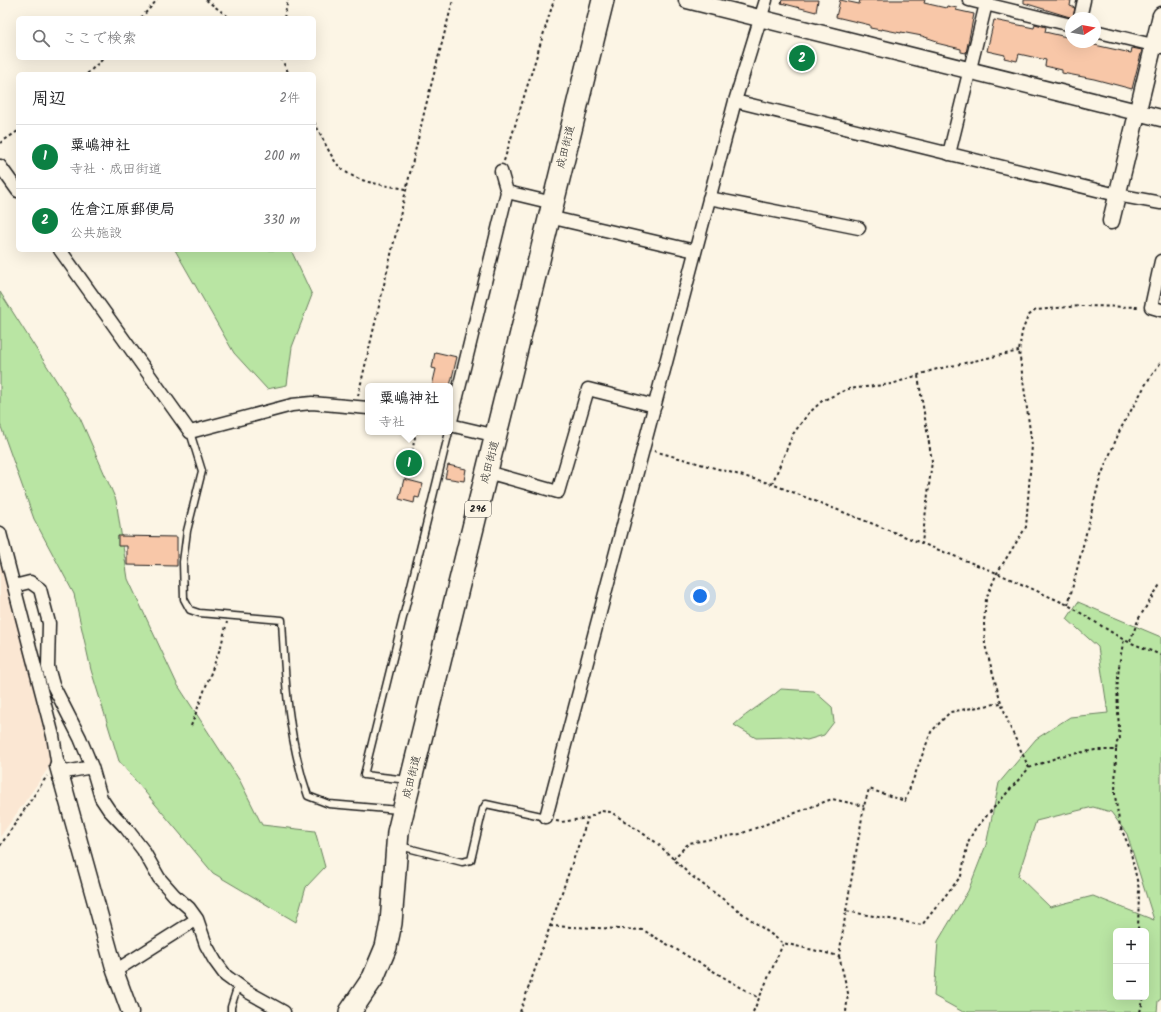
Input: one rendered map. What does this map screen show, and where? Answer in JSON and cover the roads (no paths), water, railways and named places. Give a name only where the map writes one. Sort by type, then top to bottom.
[{"type":"highway","name":"成田街道","points":[[350,1012],[373,978],[386,947],[391,923],[398,832],[497,436],[603,0]]},
{"type":"street","points":[[687,0],[970,69],[1161,118]]},
{"type":"street","points":[[546,817],[735,101],[766,0]]},
{"type":"street","points":[[968,0],[986,4],[1004,4],[1065,23]]},
{"type":"street","points":[[1081,12],[1084,0]]},
{"type":"street","points":[[949,154],[986,4]]},
{"type":"street","points":[[1111,221],[1137,112],[1157,46],[1161,15]]},
{"type":"street","points":[[1101,32],[1157,46]]},
{"type":"street","points":[[735,101],[1117,195],[1161,203]]},
{"type":"street","points":[[0,166],[16,188]]},
{"type":"street","points":[[453,413],[507,192],[501,171]]},
{"type":"street","points":[[507,192],[551,210],[695,251]]},
{"type":"street","points":[[709,198],[859,228]]},
{"type":"street","points":[[61,252],[190,432],[292,406],[312,403],[365,408]]},
{"type":"street","points":[[1156,309],[1161,262]]},
{"type":"street","points":[[487,472],[558,492],[588,389],[654,406]]},
{"type":"street","points":[[453,426],[497,436]]},
{"type":"street","points":[[0,533],[53,736],[59,770],[115,971],[130,1012]]},
{"type":"street","points":[[14,586],[30,582],[40,589],[49,623],[48,667],[53,685],[80,738],[92,767],[101,798],[109,810],[126,828],[143,850],[159,878],[174,895],[189,908],[196,919],[206,945],[226,976],[238,985],[284,1012]]},
{"type":"street","points":[[59,770],[92,767]]},
{"type":"street","points":[[115,971],[196,919]]},
{"type":"lane","points":[[190,432],[202,471],[187,531],[183,562],[184,599],[190,610],[199,613],[282,620],[286,701],[290,729],[298,769],[308,796],[330,804],[404,810]]},
{"type":"lane","points":[[411,780],[364,775],[449,435]]},
{"type":"lane","points":[[398,846],[462,862],[471,860],[482,809],[486,804],[546,817]]},
{"type":"lane","points":[[231,1012],[231,1006],[238,985]]},
{"type":"place","name":"佐倉江原郵便局","points":[[802,58]]},
{"type":"place","name":"粟嶋神社","points":[[409,463]]}]
